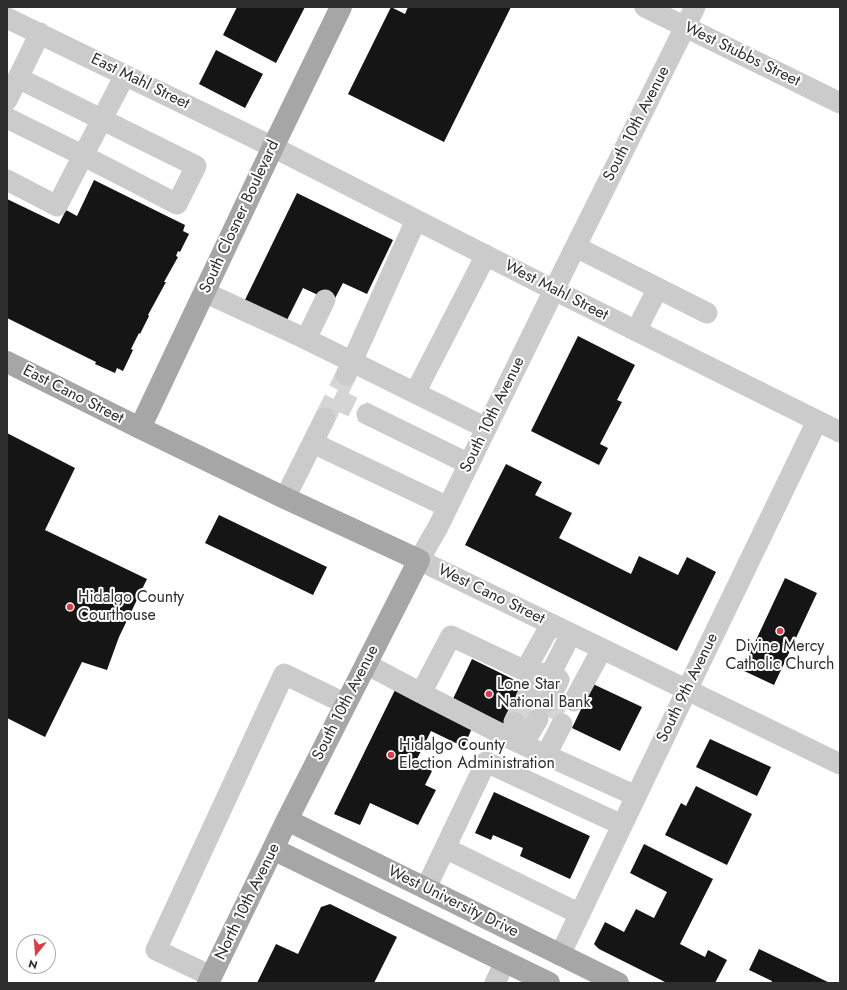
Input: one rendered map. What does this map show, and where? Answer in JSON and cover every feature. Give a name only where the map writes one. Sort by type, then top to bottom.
[{"type":"main road","name":"South Closner Boulevard","points":[[140,428],[341,7]]},
{"type":"main road","name":"East Cano Street","points":[[7,362],[140,428]]},
{"type":"main road","name":"West Cano Street","points":[[140,428],[418,560]]},
{"type":"main road","name":"South 10th Avenue","points":[[288,820],[418,560]]},
{"type":"main road","name":"North 10th Avenue","points":[[210,980],[288,820]]},
{"type":"main road","name":"West University Drive","points":[[288,820],[618,983]]},
{"type":"main road","name":"West University Drive","points":[[273,849],[548,983]]},
{"type":"street","name":"West Stubbs Street","points":[[645,7],[840,103]]},
{"type":"street","name":"South 10th Avenue","points":[[418,560],[438,527],[695,7]]},
{"type":"street","name":"East Mahl Street","points":[[7,18],[273,147]]},
{"type":"street","points":[[7,100],[40,33]]},
{"type":"street","points":[[7,180],[57,206],[125,75]]},
{"type":"street","points":[[7,118],[177,204],[196,166],[18,78]]},
{"type":"street","name":"West Mahl Street","points":[[273,147],[554,290],[840,432]]},
{"type":"street","points":[[348,368],[416,220]]},
{"type":"street","points":[[576,247],[707,313]]},
{"type":"street","points":[[414,393],[486,255]]},
{"type":"street","points":[[636,331],[658,288]]},
{"type":"street","points":[[204,292],[306,340],[348,368],[414,393],[486,428]]},
{"type":"street","points":[[306,340],[325,300]]},
{"type":"street","points":[[367,414],[469,464]]},
{"type":"street","points":[[285,498],[325,418]]},
{"type":"street","name":"South 9th Avenue","points":[[560,955],[817,421]]},
{"type":"street","points":[[313,443],[448,507]]},
{"type":"street","name":"West Cano Street","points":[[418,560],[840,764]]},
{"type":"street","points":[[546,755],[542,706],[550,624]]},
{"type":"street","points":[[546,755],[542,706],[571,634]]},
{"type":"street","points":[[421,693],[451,636],[542,706]]},
{"type":"street","points":[[366,664],[421,693],[542,706],[602,649]]},
{"type":"street","points":[[210,980],[156,950],[284,674],[346,704]]},
{"type":"street","points":[[546,755],[636,796]]},
{"type":"street","points":[[426,888],[486,762],[622,825]]},
{"type":"street","points":[[445,848],[580,914]]},
{"type":"street","points":[[495,983],[505,962]]},
{"type":"building","points":[[237,7],[305,7],[276,63],[223,35]]},
{"type":"building","points":[[391,7],[405,14],[408,7],[511,7],[444,142],[348,94]]},
{"type":"building","points":[[216,50],[263,74],[245,108],[199,84]]},
{"type":"building","points":[[94,180],[185,225],[183,231],[189,234],[180,252],[178,251],[176,256],[178,257],[131,349],[133,350],[123,371],[117,368],[115,373],[7,318],[7,199],[59,224],[66,210],[77,216]]},
{"type":"building","points":[[297,193],[393,240],[367,294],[343,283],[333,302],[303,288],[285,324],[243,304]]},
{"type":"building","points":[[578,336],[635,365],[617,400],[622,402],[600,444],[608,448],[599,465],[531,431]]},
{"type":"building","name":"Hidalgo County Courthouse","points":[[7,433],[75,468],[45,530],[147,579],[119,637],[107,670],[82,662],[45,737],[7,718]]},
{"type":"building","points":[[506,464],[542,482],[535,495],[572,513],[559,538],[631,574],[639,556],[678,575],[687,557],[716,572],[677,651],[465,545]]},
{"type":"building","points":[[219,515],[327,567],[313,595],[205,543]]},
{"type":"building","name":"Divine Mercy Catholic Church","points":[[785,578],[817,593],[774,685],[742,670]]},
{"type":"building","name":"Lone Star National Bank","points":[[472,659],[527,686],[507,728],[451,703]]},
{"type":"building","points":[[593,684],[642,707],[620,751],[572,728]]},
{"type":"building","name":"Hidalgo County Election Administration","points":[[395,690],[472,728],[464,747],[431,731],[415,763],[432,771],[425,785],[436,790],[418,825],[370,803],[360,825],[334,814]]},
{"type":"building","points":[[710,739],[771,767],[757,796],[696,767]]},
{"type":"building","points":[[696,786],[752,814],[727,865],[665,835],[681,803],[686,806]]},
{"type":"building","points":[[494,792],[590,836],[570,879],[520,856],[523,848],[493,835],[491,840],[475,833]]},
{"type":"building","points":[[644,844],[713,879],[680,944],[705,957],[708,950],[727,960],[715,983],[667,983],[599,949],[594,944],[605,922],[624,932],[636,909],[654,918],[667,892],[630,873]]},
{"type":"building","points":[[330,904],[397,937],[374,983],[257,983],[276,944],[298,954],[321,907]]},
{"type":"building","points":[[759,949],[830,983],[771,983],[772,981],[749,970]]},
{"type":"tunnel","points":[[325,418],[346,375]]},
{"type":"tunnel","points":[[334,398],[367,414]]},
{"type":"tunnel","points":[[514,722],[526,698]]},
{"type":"tunnel","points":[[550,718],[558,702]]},
{"type":"place","name":"Hidalgo County Courthouse","points":[[70,607]]},
{"type":"place","name":"Divine Mercy Catholic Church","points":[[780,631]]},
{"type":"place","name":"Lone Star National Bank","points":[[489,694]]},
{"type":"place","name":"Hidalgo County Election Administration","points":[[391,755]]}]
